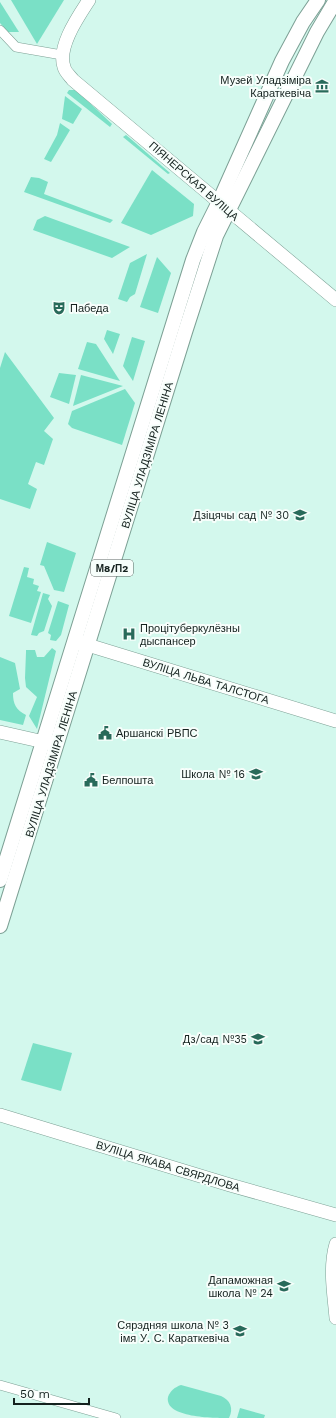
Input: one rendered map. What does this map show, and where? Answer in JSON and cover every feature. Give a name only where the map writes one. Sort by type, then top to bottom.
[{"type":"main road","points":[[317,2],[334,9]]},
{"type":"main road","name":"ВУЛІЦА УЛАДЗІМІРА ЛЕНІНА","points":[[224,206],[282,61],[303,22],[317,2]]},
{"type":"main road","name":"ВУЛІЦА УЛАДЗІМІРА ЛЕНІНА","points":[[0,926],[50,744],[193,260],[204,232],[224,206],[317,32],[334,9]]},
{"type":"main road","name":"ВУЛІЦА УЛАДЗІМІРА ЛЕНІНА","points":[[0,880],[50,744]]},
{"type":"street","points":[[0,30],[16,47],[62,55],[69,35],[89,0]]},
{"type":"street","name":"ПІЯНЕРСКАЯ ВУЛІЦА","points":[[62,55],[64,68],[73,80],[179,167],[336,300]]},
{"type":"street","name":"ВУЛІЦА ЛЬВА ТАЛСТОГА","points":[[81,643],[336,722]]},
{"type":"street","points":[[0,732],[50,744]]},
{"type":"street","name":"ВУЛІЦА ЯКАВА СВЯРДЛОВА","points":[[0,1115],[215,1181],[323,1213],[336,1215]]},
{"type":"street","points":[[336,1244],[332,1271],[336,1318]]},
{"type":"street","points":[[0,1384],[116,1418]]},
{"type":"green space","points":[[11,0],[64,0],[37,44]]},
{"type":"green space","points":[[0,2],[19,32],[8,32],[0,23]]},
{"type":"green space","points":[[69,90],[76,90],[112,124],[110,127],[67,93]]},
{"type":"green space","points":[[65,96],[82,109],[73,124],[62,119]]},
{"type":"green space","points":[[60,123],[70,130],[51,162],[44,159],[57,135]]},
{"type":"green space","points":[[126,135],[170,173],[168,174],[123,137]]},
{"type":"green space","points":[[152,170],[194,204],[193,216],[151,235],[121,223]]},
{"type":"green space","points":[[31,177],[39,178],[48,182],[44,194],[113,220],[110,223],[24,192]]},
{"type":"green space","points":[[45,216],[130,247],[112,258],[33,230],[37,220]]},
{"type":"green space","points":[[147,254],[135,294],[130,297],[127,302],[118,299],[130,263]]},
{"type":"green space","points":[[157,257],[171,273],[158,313],[140,307]]},
{"type":"green space","points":[[107,330],[120,334],[113,354],[104,339]]},
{"type":"green space","points":[[132,337],[145,341],[133,381],[123,366]]},
{"type":"green space","points":[[87,342],[96,344],[120,381],[78,369]]},
{"type":"green space","points":[[5,352],[54,418],[44,431],[53,439],[44,465],[36,462],[28,484],[37,489],[30,509],[0,499],[0,368]]},
{"type":"green space","points":[[59,373],[76,375],[69,404],[50,397]]},
{"type":"green space","points":[[81,375],[123,386],[73,406]]},
{"type":"green space","points":[[125,389],[135,403],[122,445],[72,428],[68,424],[72,411]]},
{"type":"green space","points":[[47,542],[76,553],[64,592],[54,590],[44,566],[40,565]]},
{"type":"green space","points":[[24,567],[29,568],[27,577],[34,579],[33,584],[39,586],[37,591],[41,592],[31,623],[9,616]]},
{"type":"green space","points":[[43,593],[50,595],[48,599],[52,606],[44,631],[39,633],[37,636],[31,635]]},
{"type":"green space","points":[[58,601],[69,605],[61,635],[56,641],[50,640],[51,635],[48,633]]},
{"type":"green space","points":[[52,648],[56,651],[37,729],[29,716],[37,697],[26,687],[26,650],[35,650],[37,657],[44,657]]},
{"type":"green space","points":[[0,657],[15,663],[20,689],[13,693],[13,697],[17,709],[26,715],[23,725],[0,720]]},
{"type":"green space","points":[[33,1043],[72,1053],[61,1091],[21,1080]]},
{"type":"green space","points":[[181,1385],[221,1396],[227,1400],[231,1408],[229,1418],[202,1417],[182,1413],[174,1409],[169,1404],[168,1397],[173,1390]]},
{"type":"green space","points":[[240,1408],[265,1415],[264,1418],[237,1418]]},
{"type":"place","name":"Музей Уладзіміра Караткевіча","points":[[322,86]]},
{"type":"place","name":"Пабеда","points":[[59,308]]},
{"type":"place","name":"Дзіцячы сад № 30","points":[[300,515]]},
{"type":"place","name":"Процітуберкулёзны дыспансер","points":[[129,634]]},
{"type":"place","name":"Аршанскі РВПС","points":[[105,733]]},
{"type":"place","name":"Школа № 16","points":[[256,774]]},
{"type":"place","name":"Белпошта","points":[[91,780]]},
{"type":"place","name":"Дз/сад №35","points":[[258,1039]]},
{"type":"place","name":"Дапаможная школа № 24","points":[[284,1286]]},
{"type":"place","name":"Сярэдняя школа № 3 імя У. С. Караткевіча","points":[[240,1331]]}]
